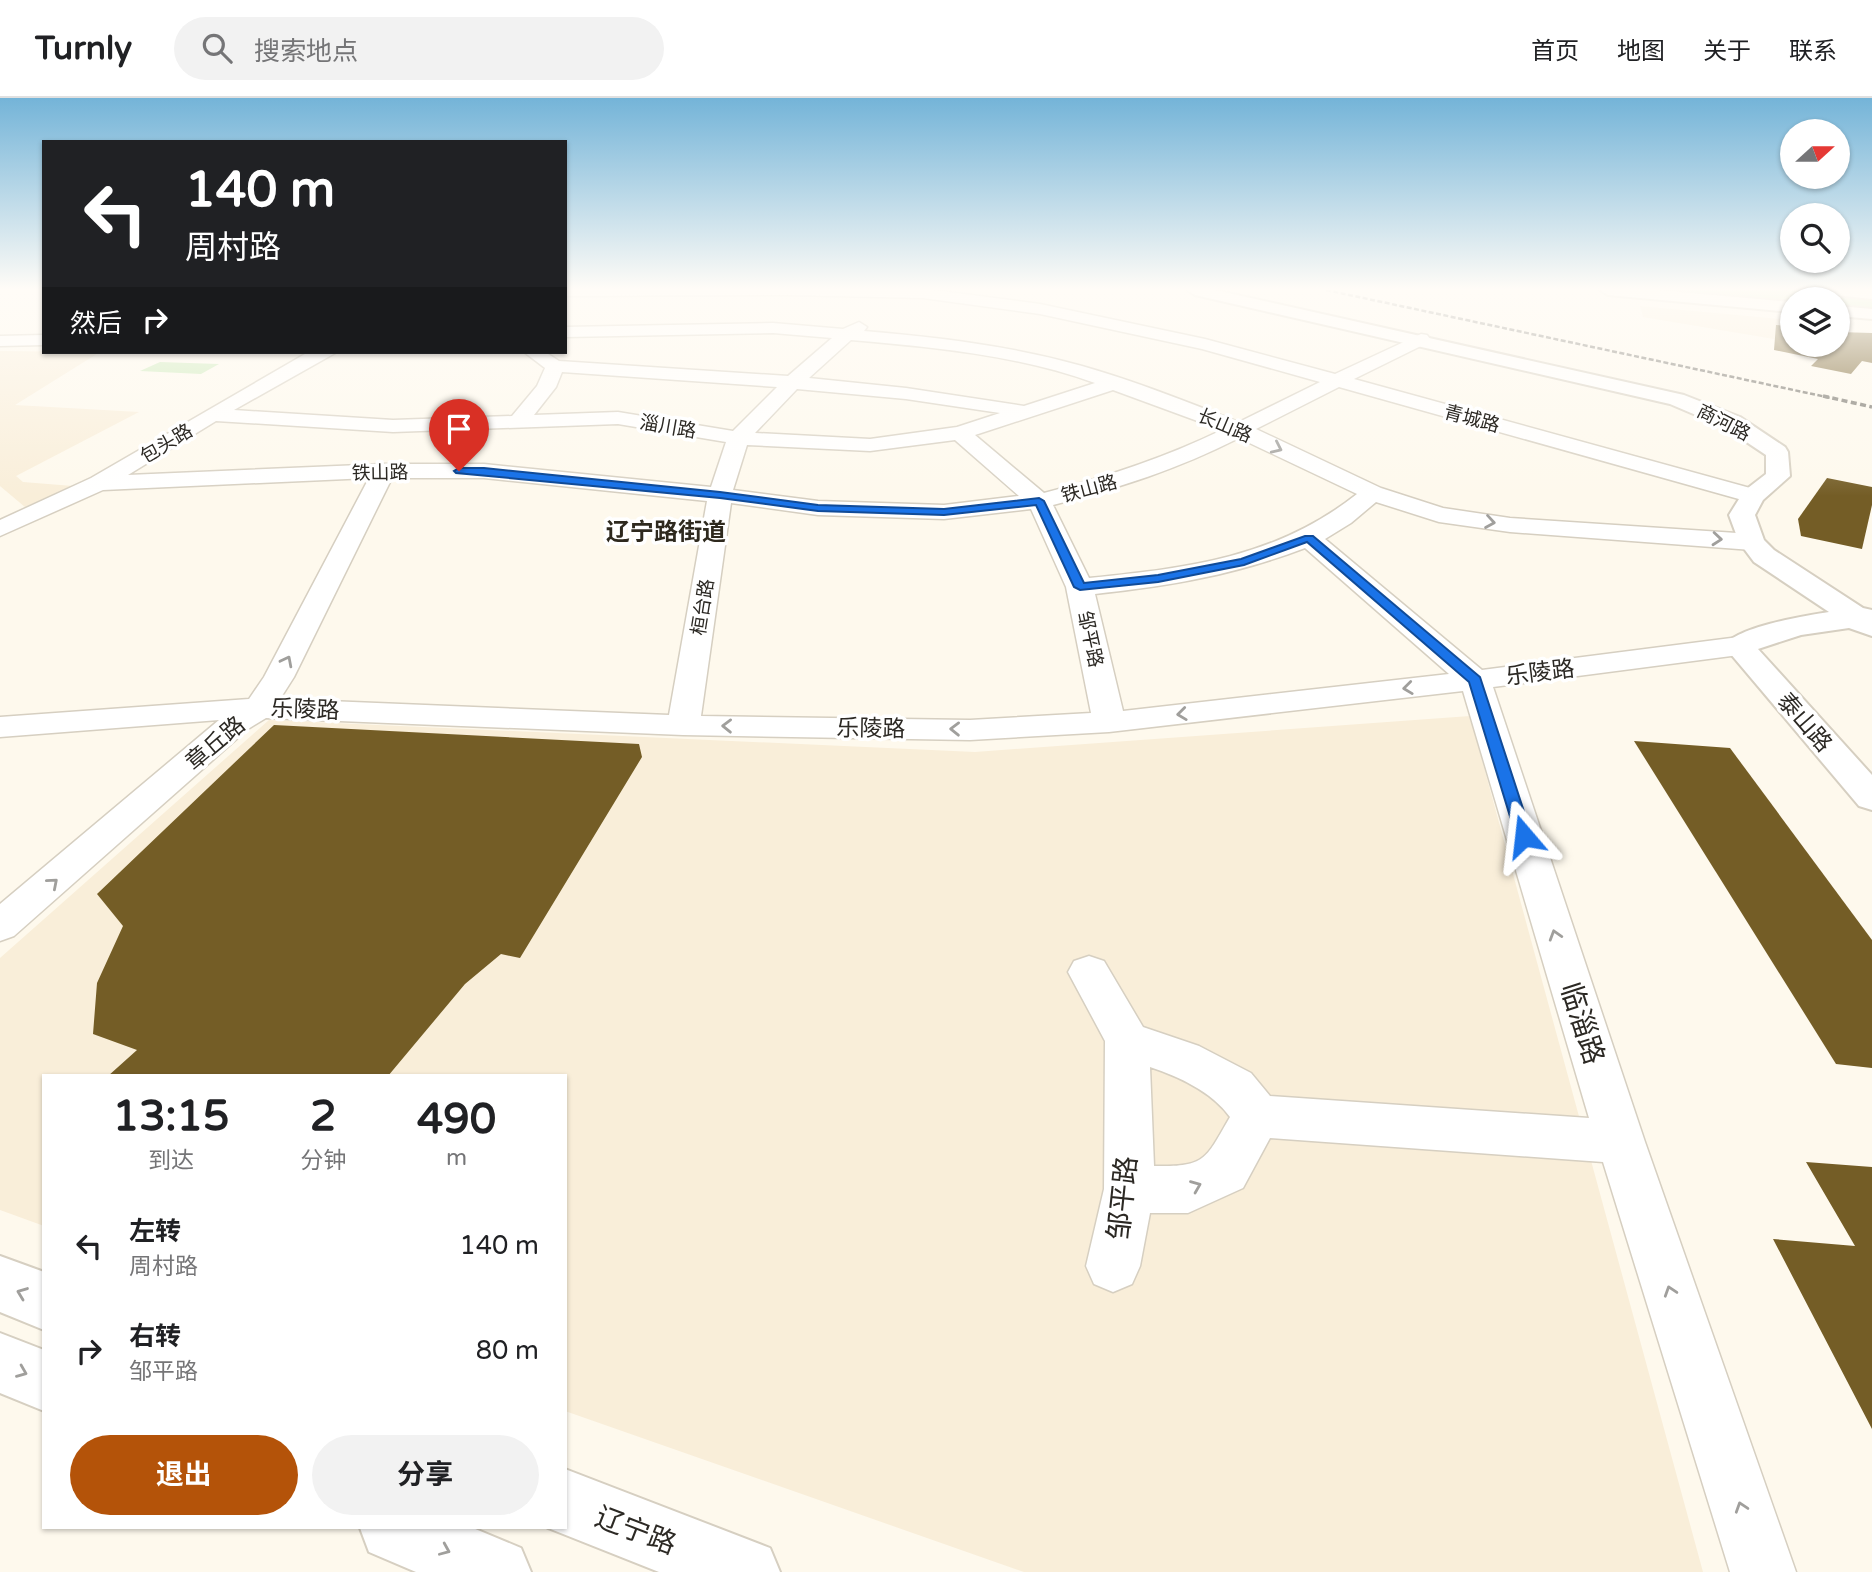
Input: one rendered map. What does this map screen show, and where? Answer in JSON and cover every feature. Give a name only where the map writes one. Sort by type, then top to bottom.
[{"type":"main road","name":"商河路","points":[[1505,359],[1677,399],[1732,422],[1777,452],[1778,476],[1753,496]]},
{"type":"main road","points":[[1753,496],[1742,515],[1752,542],[1764,556],[1815,591],[1869,621]]},
{"type":"main road","points":[[1752,542],[1869,621]]},
{"type":"main road","points":[[1815,591],[1825,606],[1826,615],[1815,622]]},
{"type":"main road","name":"乐陵路","points":[[1750,644],[1815,622],[1869,621]]},
{"type":"main road","name":"乐陵路","points":[[1750,644],[1830,631],[1869,621]]},
{"type":"main road","name":"泰山路","points":[[1750,644],[1872,766]]},
{"type":"main road","name":"泰山路","points":[[1750,644],[1872,798]]},
{"type":"main road","points":[[0,1284],[42,1300]]},
{"type":"main road","points":[[0,1363],[42,1380]]},
{"type":"main road","name":"辽宁路","points":[[567,1503],[746,1572]]},
{"type":"main road","points":[[395,1529],[496,1572]]},
{"type":"street","name":"包头路","points":[[0,529],[99,482],[311,359]]},
{"type":"street","points":[[544,359],[555,366],[972,401],[1026,412]]},
{"type":"street","name":"桓台路","points":[[683,725],[720,495],[738,438],[820,359]]},
{"type":"street","name":"长山路","points":[[1022,359],[1076,370],[1236,428],[1373,493],[1439,514],[1510,525],[1752,542]]},
{"type":"street","name":"青城路","points":[[1258,359],[1753,496]]},
{"type":"street","name":"铁山路","points":[[99,482],[384,471],[484,471],[720,495],[818,508],[944,512],[1039,501],[1119,481],[1192,453],[1236,428],[1379,359]]},
{"type":"street","points":[[518,422],[546,387],[555,366]]},
{"type":"street","name":"淄川路","points":[[212,415],[393,426],[618,418],[738,438],[870,445],[960,433],[1115,383]]},
{"type":"street","name":"邹平路","points":[[960,433],[1039,501],[1080,587],[1109,722]]},
{"type":"street","name":"章丘路","points":[[0,926],[237,722],[259,708],[279,677],[384,471]]},
{"type":"street","points":[[1080,587],[1158,579],[1244,562],[1309,538],[1342,518],[1373,493]]},
{"type":"street","points":[[1309,538],[1475,680]]},
{"type":"street","name":"乐陵路","points":[[0,727],[259,708],[683,725],[970,730],[1109,722],[1475,680],[1750,644]]},
{"type":"street","name":"临淄路","points":[[1475,680],[1621,1142],[1763,1572]]},
{"type":"street","name":"邹平路","points":[[1089,972],[1126,1040],[1129,1189],[1113,1266]]},
{"type":"street","points":[[1126,1040],[1183,1059],[1235,1087],[1257,1116],[1621,1142]]},
{"type":"street","points":[[1129,1189],[1188,1191],[1225,1172],[1257,1116]]},
{"type":"shaded area","points":[[0,359],[89,359],[15,405],[139,412],[16,476],[23,482],[73,486],[25,507],[0,486]]},
{"type":"shaded area","points":[[1470,716],[1703,1572],[1024,1572],[567,1412],[567,1074],[42,1074],[42,1225],[0,1210],[0,958],[269,720],[975,752]]},
{"type":"green space","points":[[160,362],[219,364],[201,374],[140,371]]},
{"type":"building","points":[[1817,359],[1872,359],[1872,363],[1862,361],[1851,374],[1811,366]]},
{"type":"building","points":[[1827,478],[1872,487],[1872,505],[1862,549],[1801,536],[1798,519]]},
{"type":"building","points":[[274,725],[639,744],[642,757],[520,958],[501,954],[465,984],[390,1074],[110,1074],[137,1050],[93,1034],[97,983],[123,926],[97,894]]},
{"type":"building","points":[[1634,741],[1730,748],[1872,940],[1872,1068],[1836,1064]]},
{"type":"building","points":[[1806,1162],[1872,1167],[1872,1429],[1773,1239],[1855,1246]]},
{"type":"railway","points":[[1648,359],[1831,398]]},
{"type":"railway","points":[[1823,396],[1872,407]]},
{"type":"district","name":"辽宁路街道","points":[[666,532]]},
{"type":"route","points":[[459,471],[484,471],[720,495],[818,508],[944,512],[1039,501],[1080,587],[1158,579],[1244,562],[1309,538],[1475,680],[1524,836]]}]
